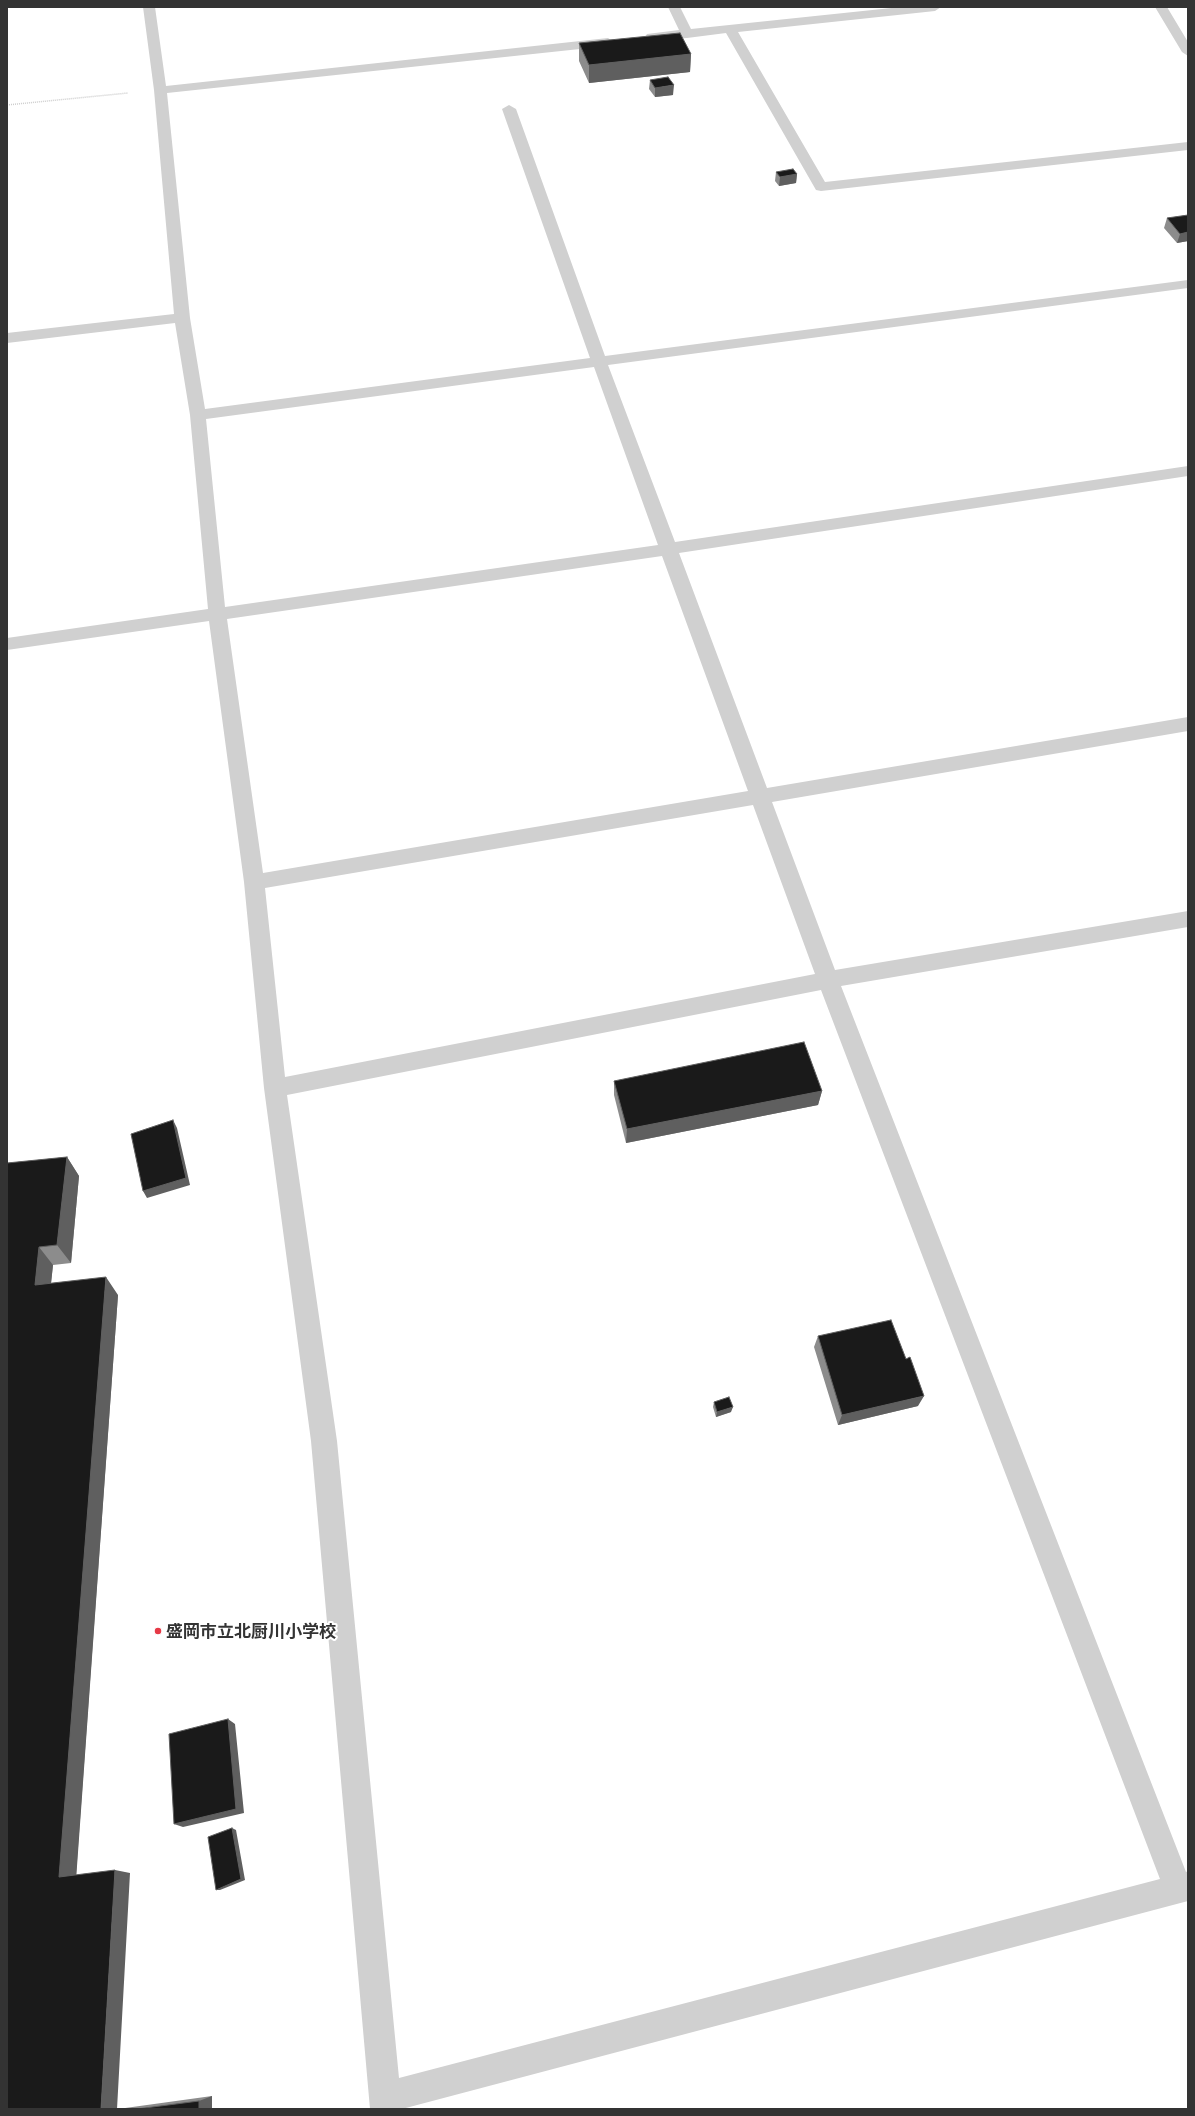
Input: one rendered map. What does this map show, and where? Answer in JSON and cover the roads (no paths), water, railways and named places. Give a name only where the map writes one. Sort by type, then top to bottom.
[{"type":"lane","points":[[149,7],[160,90],[182,318],[198,415],[217,614],[254,882],[275,1088],[324,1442],[385,2104],[1183,1887],[828,980],[599,361],[509,109]]},
{"type":"lane","points":[[674,7],[687,34]]},
{"type":"lane","points":[[640,39],[934,7]]},
{"type":"lane","points":[[1161,7],[1188,52]]},
{"type":"lane","points":[[730,29],[821,187],[1188,146]]},
{"type":"lane","points":[[160,90],[624,40]]},
{"type":"lane","points":[[198,415],[1188,284]]},
{"type":"lane","points":[[7,338],[182,318]]},
{"type":"lane","points":[[7,644],[668,549],[1188,471]]},
{"type":"lane","points":[[254,882],[1188,724]]},
{"type":"lane","points":[[275,1088],[828,980],[1188,919]]},
{"type":"place","name":"盛岡市立北厨川小学校","points":[[158,1631]]}]
